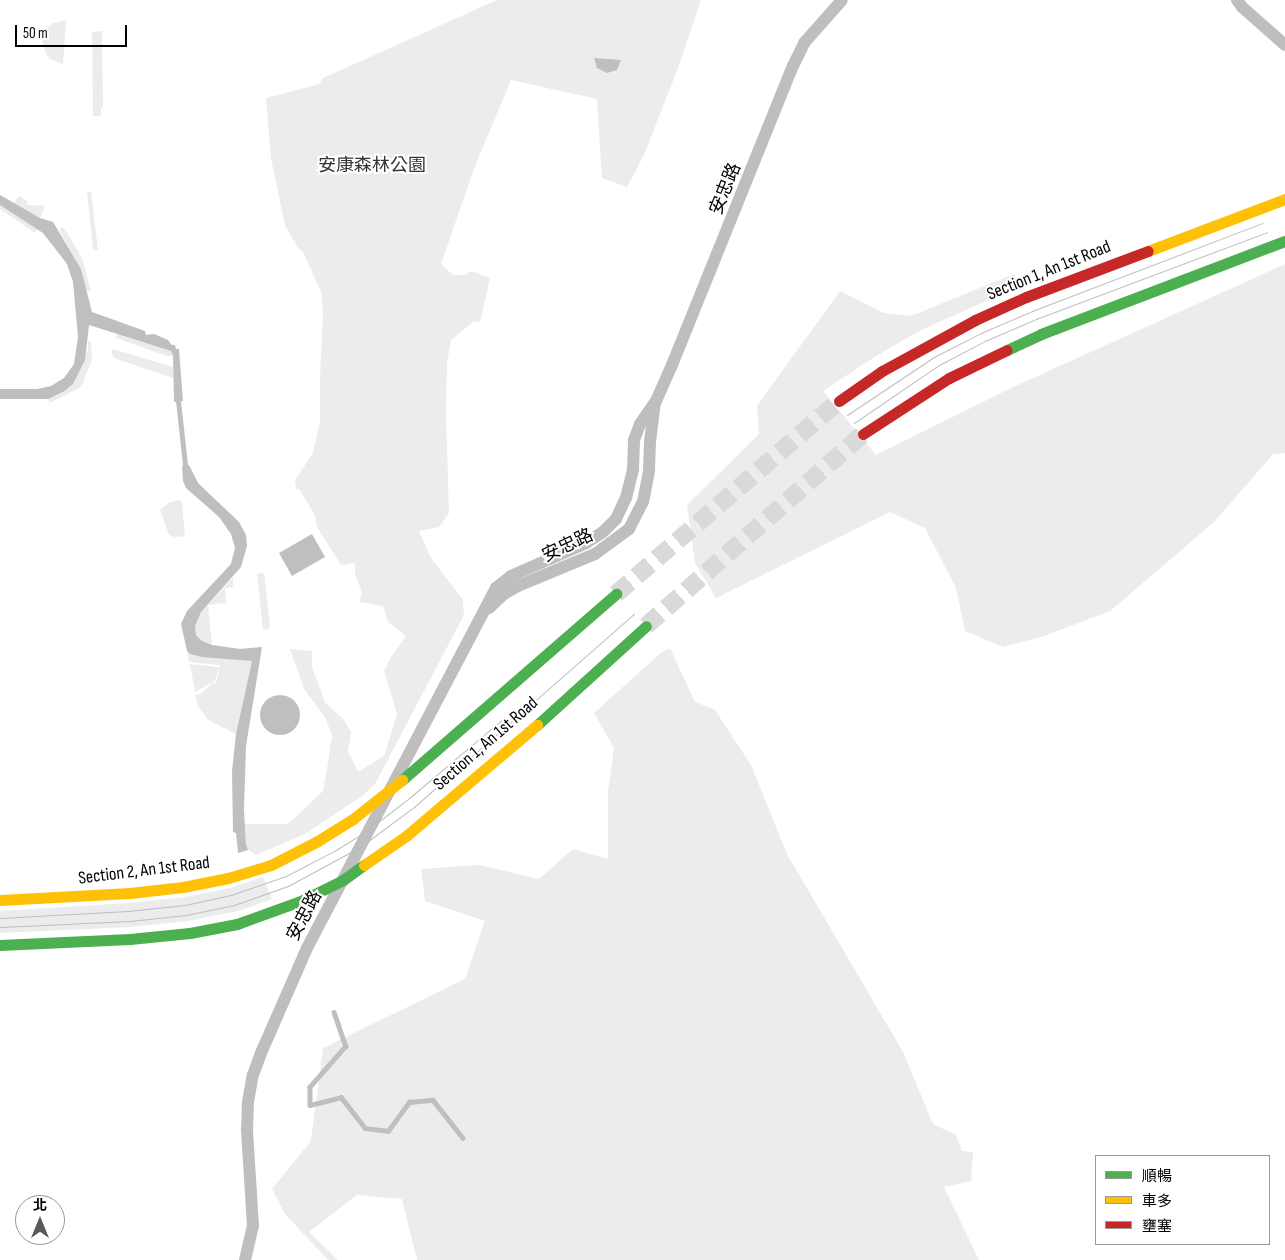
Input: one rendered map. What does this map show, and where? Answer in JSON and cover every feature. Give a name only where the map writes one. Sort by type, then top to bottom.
[{"type":"street","name":"安忠路","points":[[245,1260],[253,1226],[247,1130],[248,1102],[253,1075],[307,948],[496,588],[511,576],[586,543],[603,532],[616,519],[626,498],[633,469],[634,440],[640,424],[656,401],[705,287],[801,49],[842,0]]},
{"type":"street","points":[[1237,0],[1285,45]]},
{"type":"street","name":"Section 1, An 1st Road","points":[[839,401],[882,371],[975,320],[1026,297],[1285,199]]},
{"type":"street","points":[[864,434],[905,405],[949,378],[994,356],[1042,334],[1285,241]]},
{"type":"street","name":"Section 1, An 1st Road","points":[[390,791],[616,594]]},
{"type":"street","name":"Section 1, An 1st Road","points":[[343,880],[406,836],[498,760],[646,626]]},
{"type":"street","name":"Section 2, An 1st Road","points":[[0,900],[130,893],[183,887],[228,878],[271,865],[316,842],[354,819],[390,791]]},
{"type":"street","points":[[0,945],[130,939],[190,933],[237,924],[294,904],[343,880]]},
{"type":"green space","name":"安康森林公園","points":[[497,0],[701,0],[678,68],[644,155],[627,187],[602,178],[597,99],[511,80],[475,166],[441,264],[453,275],[465,275],[472,271],[490,278],[480,322],[474,321],[451,340],[447,363],[446,414],[449,513],[439,527],[419,531],[431,558],[463,600],[464,615],[375,784],[362,796],[305,834],[256,855],[248,850],[245,824],[288,824],[323,791],[328,763],[332,736],[326,719],[304,689],[290,649],[312,651],[312,667],[325,702],[343,719],[351,732],[348,751],[358,772],[384,756],[397,714],[384,671],[391,657],[406,636],[388,622],[383,606],[359,602],[362,593],[355,573],[355,563],[341,565],[317,527],[315,515],[299,489],[296,489],[295,480],[313,453],[320,422],[322,294],[303,252],[298,248],[285,225],[271,159],[266,98],[320,84],[323,78]]},
{"type":"green space","points":[[66,20],[63,64],[50,59],[46,54],[42,41],[47,28],[53,23]]},
{"type":"green space","points":[[102,31],[103,107],[101,107],[101,116],[93,116],[92,32]]},
{"type":"green space","points":[[87,192],[91,192],[98,250],[93,250]]},
{"type":"green space","points":[[0,194],[14,203],[19,196],[28,202],[27,205],[45,206],[40,218],[12,203]]},
{"type":"green space","points":[[0,205],[37,229],[35,233],[0,209]]},
{"type":"green space","points":[[61,228],[64,228],[83,261],[91,291],[85,291],[81,269],[60,232]]},
{"type":"green space","points":[[1285,264],[1285,453],[1273,454],[1214,522],[1110,611],[1044,636],[1003,647],[965,631],[956,588],[925,528],[890,512],[716,598],[695,563],[687,505],[759,434],[757,406],[840,291],[884,313],[911,316],[1014,274],[1020,286],[919,331],[823,391],[876,455],[1011,388]]},
{"type":"green space","points":[[117,334],[171,351],[173,356],[167,356],[116,338]]},
{"type":"green space","points":[[88,340],[91,342],[92,360],[81,387],[50,403],[48,399],[63,392],[88,350]]},
{"type":"green space","points":[[113,349],[173,367],[173,378],[114,358],[111,352]]},
{"type":"green space","points":[[178,500],[182,502],[185,536],[175,537],[169,535],[160,510],[168,503]]},
{"type":"green space","points":[[264,573],[270,626],[269,629],[263,630],[257,574]]},
{"type":"green space","points":[[233,578],[234,587],[225,588],[226,603],[208,605],[212,645],[202,641],[196,635],[195,626],[201,612]]},
{"type":"green space","points":[[670,648],[695,702],[715,710],[751,765],[787,854],[903,1052],[933,1124],[956,1135],[962,1151],[973,1152],[971,1181],[944,1187],[979,1260],[417,1260],[402,1199],[357,1195],[309,1232],[338,1260],[328,1260],[285,1214],[272,1189],[311,1141],[323,1048],[465,979],[485,921],[425,901],[421,869],[479,865],[539,879],[573,849],[608,859],[608,792],[614,748],[594,713],[662,652]]},
{"type":"green space","points":[[187,651],[190,654],[252,661],[236,734],[208,720],[198,706],[195,695],[200,694],[213,683],[216,684],[220,665],[189,662]]},
{"type":"green space","points":[[190,664],[219,667],[215,681],[195,692]]},
{"type":"green space","points":[[263,877],[272,899],[238,911],[188,921],[131,927],[0,933],[0,911],[129,903],[185,897],[230,888]]},
{"type":"shaded area","points":[[594,58],[621,60],[617,70],[607,73],[597,68]]},
{"type":"shaded area","points":[[0,195],[40,218],[53,222],[81,269],[92,312],[145,331],[146,335],[154,334],[168,340],[172,345],[175,345],[176,349],[179,349],[183,401],[174,402],[173,356],[171,351],[89,325],[85,360],[73,384],[63,392],[48,399],[0,399],[0,389],[37,389],[51,386],[64,378],[74,364],[78,337],[73,282],[67,264],[43,233],[0,205]]},
{"type":"shaded area","points":[[189,465],[198,483],[239,522],[246,535],[247,546],[241,567],[201,612],[195,626],[196,635],[202,641],[212,645],[240,649],[262,647],[246,746],[244,810],[248,850],[238,853],[236,833],[233,832],[232,771],[236,734],[252,661],[202,657],[190,654],[187,651],[181,624],[187,611],[231,564],[235,548],[231,534],[219,517],[186,488],[183,481],[182,466]]},
{"type":"shaded area","points":[[312,534],[325,557],[292,576],[279,553]]},
{"type":"shaded area","points":[[284,695],[291,698],[297,704],[300,715],[299,723],[291,732],[284,735],[276,735],[269,732],[261,723],[260,711],[263,704],[272,696]]},
{"type":"waterway","points":[[178,396],[186,470]]},
{"type":"waterway","points":[[334,1012],[346,1046],[310,1087],[310,1105],[341,1097],[365,1128],[388,1131],[409,1102],[433,1100],[463,1138]]},
{"type":"tunnel","points":[[616,594],[839,401]]},
{"type":"tunnel","points":[[646,626],[863,434]]},
{"type":"tram line","points":[[847,415],[934,357],[981,333],[1032,311],[1263,223]]},
{"type":"tram line","points":[[854,423],[939,365],[985,341],[1036,319],[1267,232]]},
{"type":"tram line","points":[[0,927],[130,921],[186,915],[234,905],[288,886],[360,847],[414,807],[634,614]]},
{"type":"tram line","points":[[0,918],[128,911],[185,905],[231,895],[286,876],[336,850],[369,829],[408,799],[505,717]]},
{"type":"traffic: fast","points":[[1007,350],[1041,334],[1285,241]]},
{"type":"traffic: fast","points":[[402,780],[616,594]]},
{"type":"traffic: fast","points":[[537,725],[646,626]]},
{"type":"traffic: fast","points":[[0,945],[130,939],[190,933],[237,924],[303,900],[343,880],[364,865]]},
{"type":"traffic: slow","points":[[1148,251],[1285,199]]},
{"type":"traffic: slow","points":[[364,865],[406,836],[537,725]]},
{"type":"traffic: slow","points":[[0,900],[130,893],[183,887],[228,878],[271,865],[316,842],[353,819],[402,780]]},
{"type":"traffic: jam","points":[[839,401],[882,371],[975,320],[1026,297],[1148,251]]},
{"type":"traffic: jam","points":[[863,434],[949,378],[1007,350]]}]
